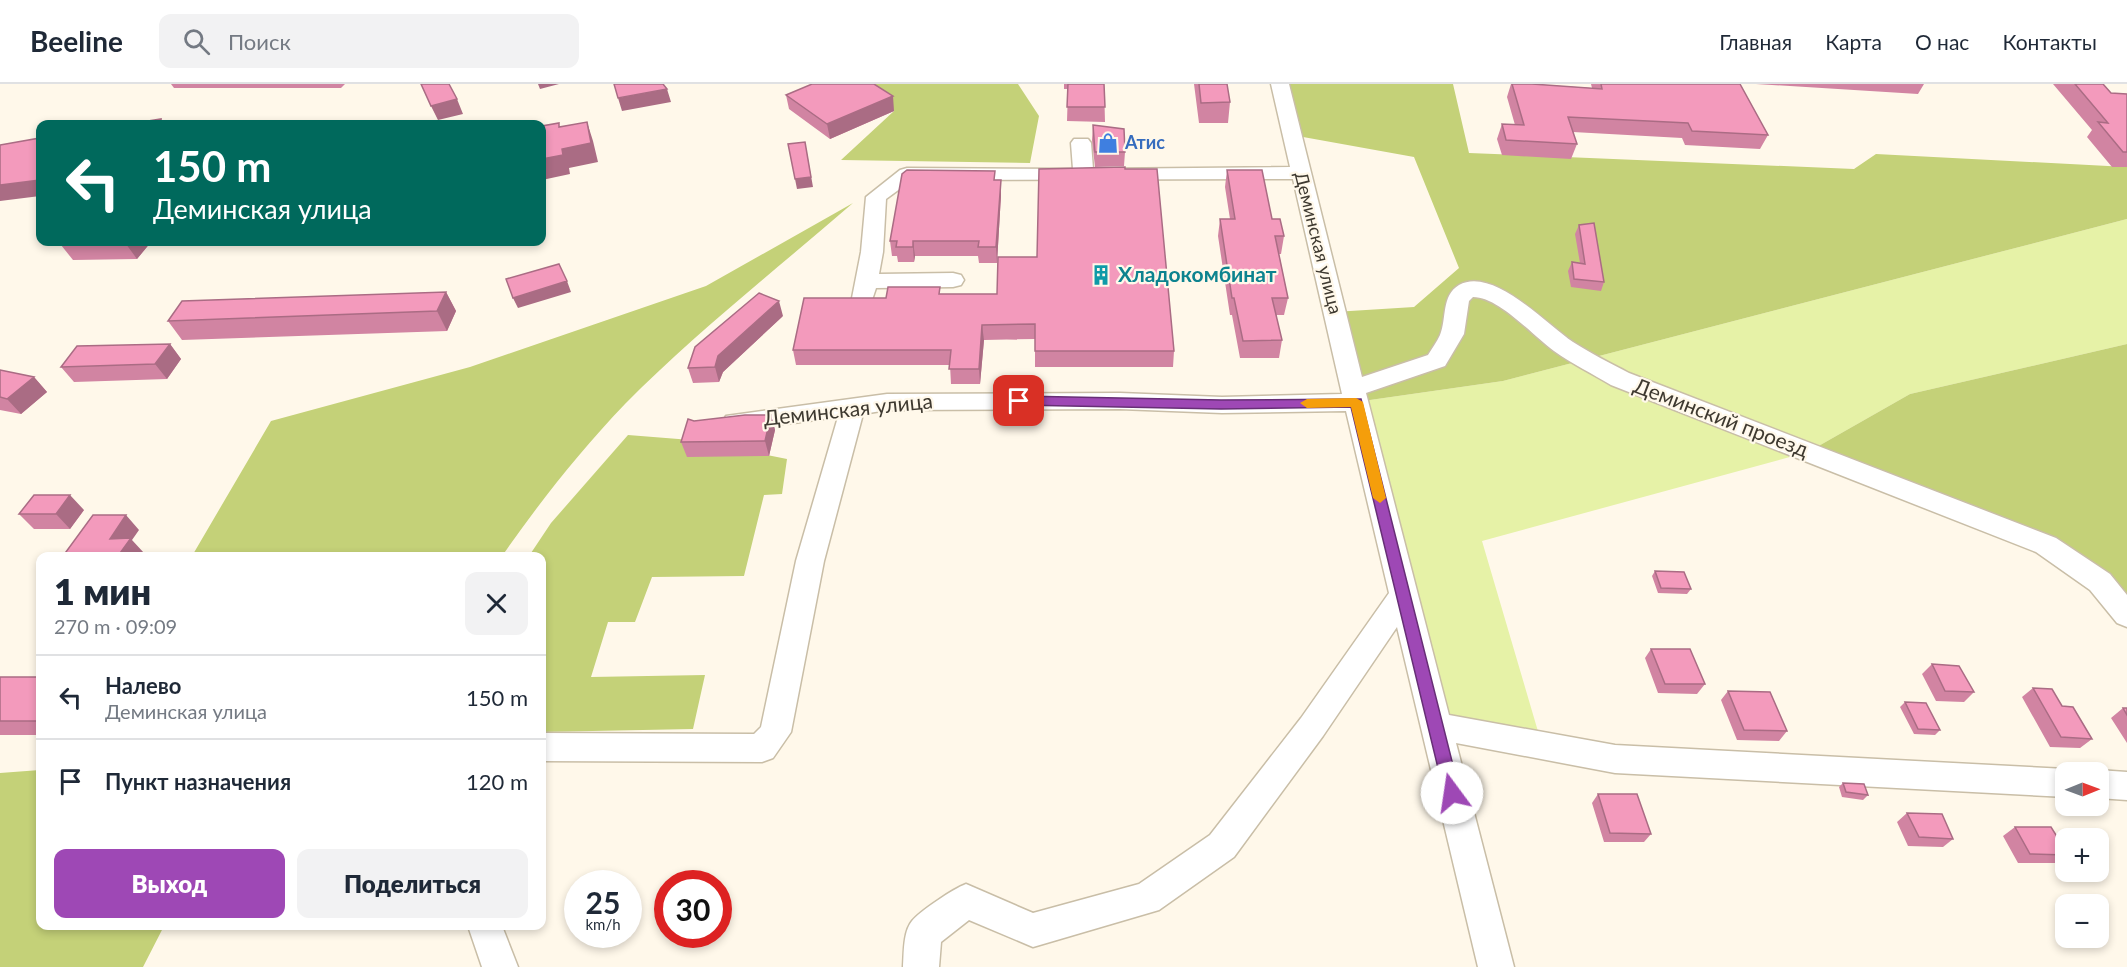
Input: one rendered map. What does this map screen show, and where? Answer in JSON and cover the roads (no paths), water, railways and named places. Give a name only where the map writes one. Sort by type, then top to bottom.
[{"type":"street","name":"Деминская улица","points":[[1280,84],[1435,726],[1497,967]]},
{"type":"street","points":[[1081,143],[1084,175]]},
{"type":"street","points":[[953,280],[865,290],[872,252],[876,197],[907,174],[1300,173]]},
{"type":"street","name":"Деминский проезд","points":[[1354,396],[1437,360],[1452,334],[1458,299],[1467,290],[1486,290],[1502,298],[1564,347],[1620,379],[2046,544],[2100,582],[2127,615]]},
{"type":"street","name":"Деминская улица","points":[[711,424],[887,402],[1120,401],[1221,405],[1354,396]]},
{"type":"street","points":[[546,747],[762,748],[775,732],[810,561],[853,406]]},
{"type":"street","points":[[921,967],[924,933],[966,901],[1032,930],[1147,898],[1222,846],[1312,727],[1404,596]]},
{"type":"street","points":[[1435,726],[1615,759],[2055,782]]},
{"type":"street","points":[[2109,785],[2127,786]]},
{"type":"street","points":[[486,930],[500,967]]},
{"type":"place","name":"Атис","points":[[1108,143]]},
{"type":"place","name":"Хладокомбинат","points":[[1101,275]]}]
